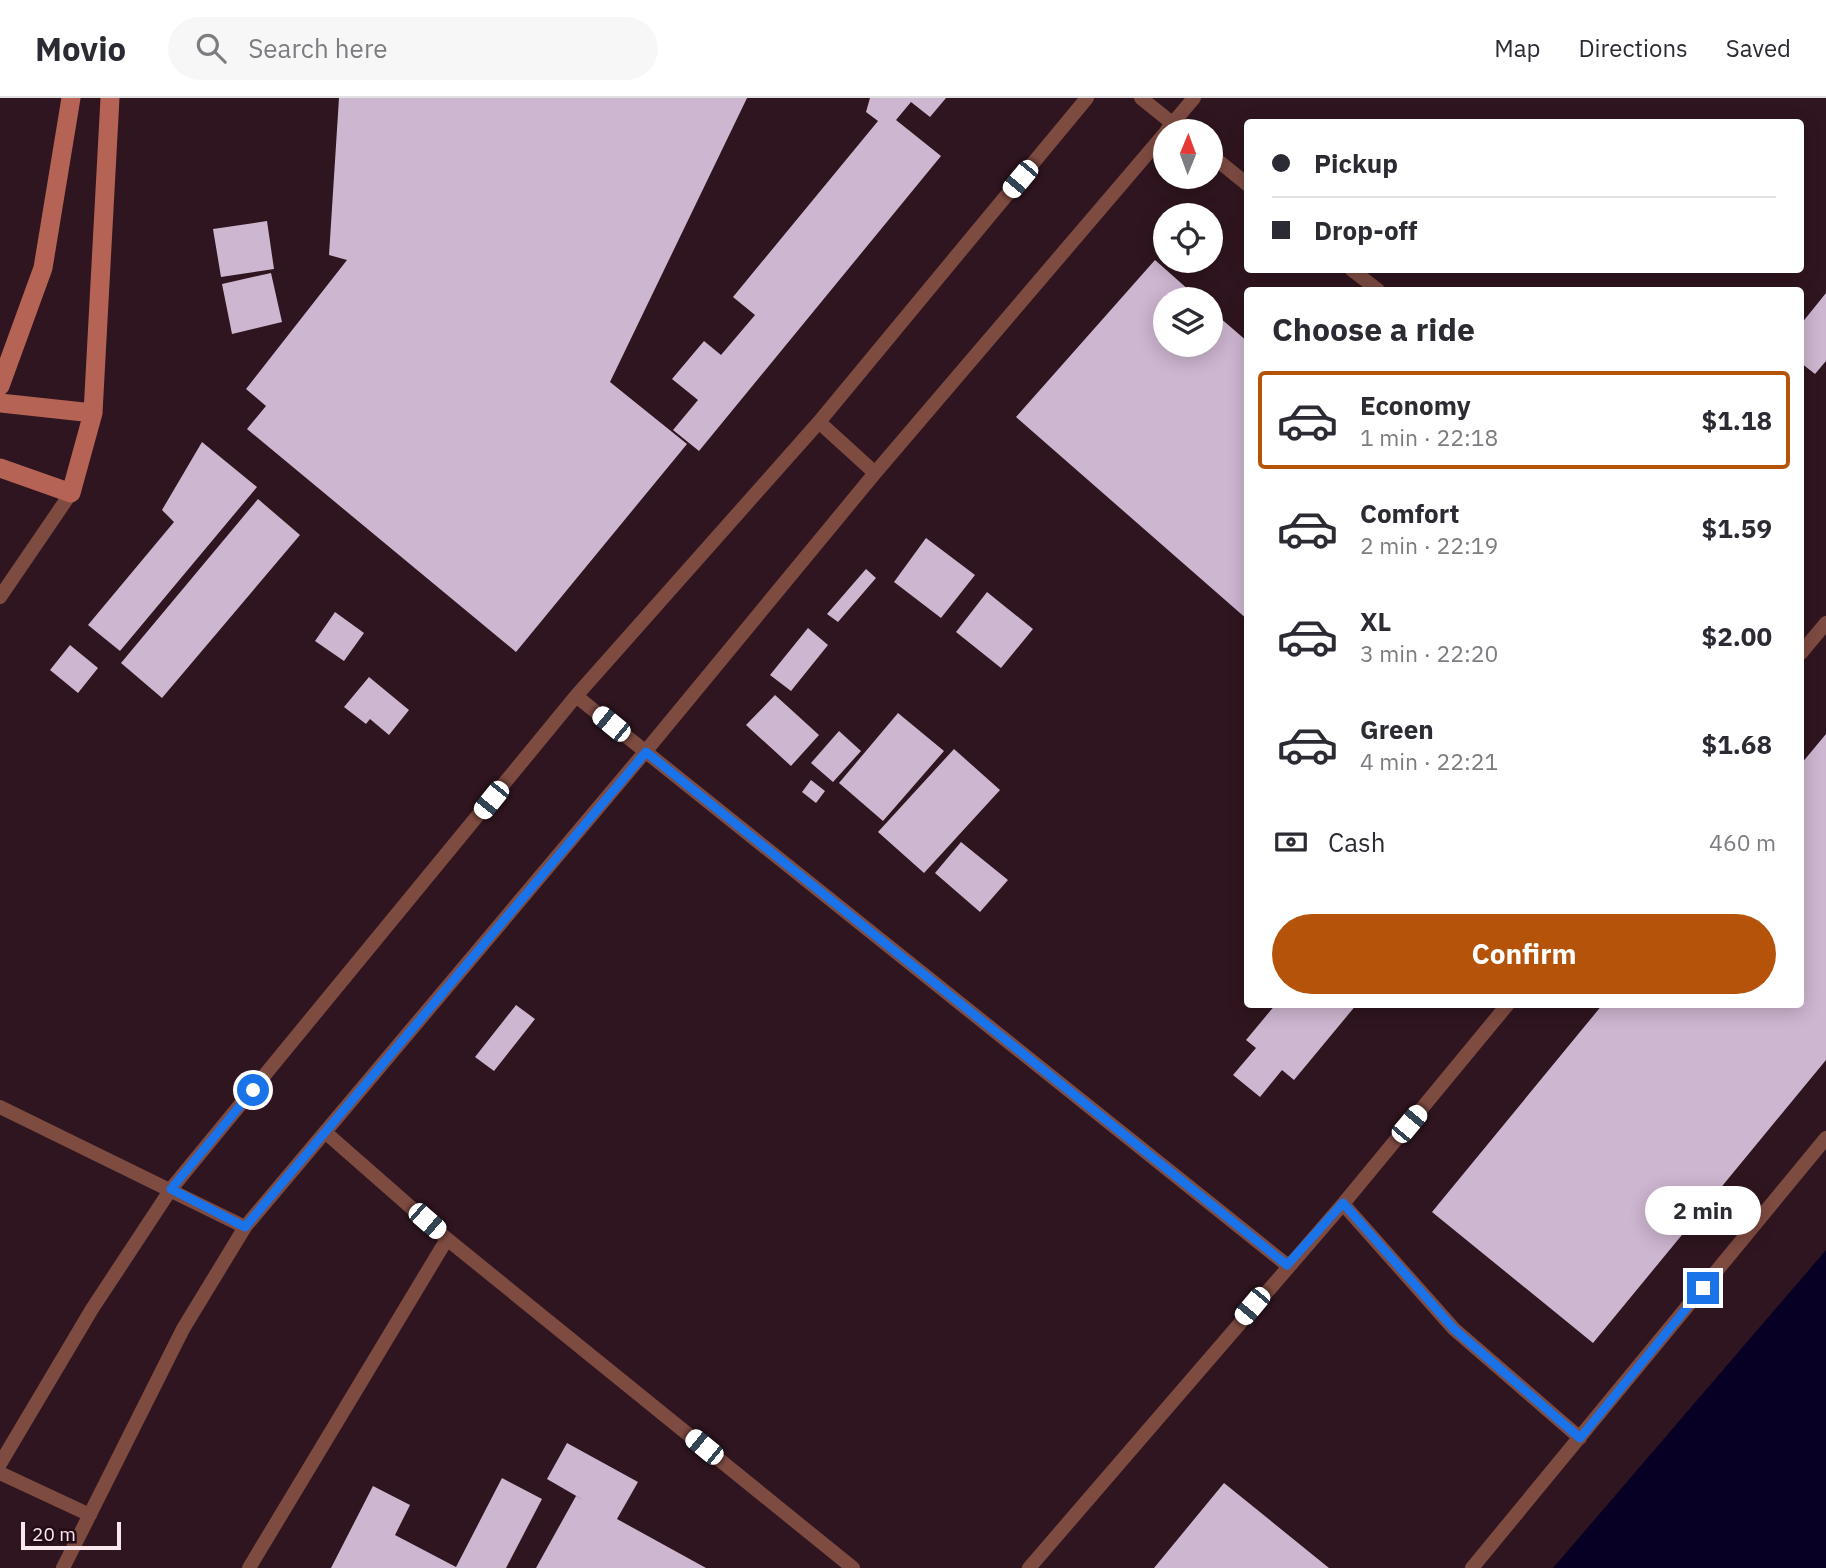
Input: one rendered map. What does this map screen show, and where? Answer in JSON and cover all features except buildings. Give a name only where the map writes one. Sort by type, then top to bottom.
[{"type":"main road","points":[[0,386],[43,268],[71,98]]},
{"type":"main road","points":[[0,468],[71,493],[93,413],[110,98]]},
{"type":"main road","points":[[0,403],[93,413]]},
{"type":"lane","points":[[0,1464],[92,1309],[171,1189],[576,696],[819,422],[1087,98]]},
{"type":"lane","points":[[1141,98],[1161,119]]},
{"type":"lane","points":[[1178,119],[1194,98]]},
{"type":"lane","points":[[63,1568],[183,1329],[245,1227],[646,752],[875,473],[1153,150]]},
{"type":"lane","points":[[1223,165],[1244,182]]},
{"type":"lane","points":[[1356,273],[1374,287]]},
{"type":"lane","points":[[819,422],[875,473]]},
{"type":"lane","points":[[0,597],[71,493]]},
{"type":"lane","points":[[1804,643],[1826,622]]},
{"type":"lane","points":[[576,696],[1287,1265]]},
{"type":"lane","points":[[1029,1568],[1343,1203],[1505,1008]]},
{"type":"lane","points":[[0,1107],[245,1227]]},
{"type":"lane","points":[[325,1132],[447,1239],[853,1568]]},
{"type":"lane","points":[[1472,1568],[1826,1138]]},
{"type":"lane","points":[[1343,1203],[1454,1329],[1580,1438]]},
{"type":"lane","points":[[249,1568],[447,1239]]},
{"type":"lane","points":[[0,1473],[90,1515]]},
{"type":"shaded area","points":[[1826,1250],[1826,1568],[1553,1568]]},
{"type":"route","points":[[253,1090],[171,1189],[245,1227],[646,752],[1287,1265],[1343,1203],[1454,1329],[1580,1438],[1703,1288]]}]
